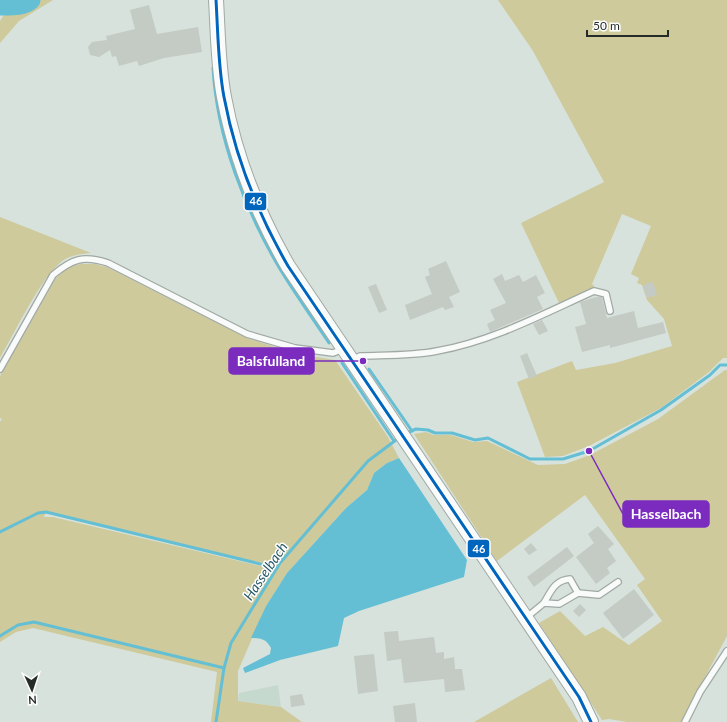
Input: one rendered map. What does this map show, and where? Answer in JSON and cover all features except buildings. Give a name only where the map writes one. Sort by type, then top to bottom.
[{"type":"street","points":[[216,0],[224,96],[234,140],[248,181],[272,238],[288,266],[578,697],[591,722]]},
{"type":"lane","points":[[0,369],[53,275],[66,264],[82,259],[96,259],[108,263],[247,334],[295,348],[360,356],[435,352],[459,347],[497,335],[594,291],[606,294],[610,311]]},
{"type":"lane","points":[[525,619],[544,604],[553,587],[562,579],[570,579],[578,593]]},
{"type":"lane","points":[[544,604],[559,604],[578,593],[598,595],[618,582]]},
{"type":"lane","points":[[685,722],[700,692],[727,651]]},
{"type":"shaded area","points":[[13,0],[53,0],[19,21],[0,43],[0,21]]},
{"type":"shaded area","points":[[498,0],[727,0],[727,358],[723,358],[709,372],[661,408],[589,446],[563,456],[545,457],[517,382],[572,361],[576,370],[615,363],[672,346],[664,319],[647,300],[642,285],[637,283],[639,278],[631,274],[651,226],[622,214],[592,284],[596,288],[560,305],[521,223],[604,182],[533,51]]},
{"type":"shaded area","points":[[0,217],[91,253],[72,256],[61,262],[53,270],[36,293],[0,358]]},
{"type":"shaded area","points":[[81,264],[95,264],[107,267],[247,338],[297,354],[335,360],[388,437],[399,458],[387,463],[374,473],[367,490],[346,508],[287,573],[266,606],[238,671],[238,701],[281,707],[302,722],[211,722],[217,672],[33,628],[16,632],[0,642],[0,422],[2,419],[0,418],[0,376],[56,278],[69,267]],"holes":[[[46,511],[270,565],[269,568],[53,517],[44,517]]]},
{"type":"shaded area","points":[[727,370],[727,636],[681,722],[627,722],[609,719],[602,720],[539,623],[560,611],[585,636],[603,627],[629,645],[662,621],[637,585],[645,579],[585,495],[497,561],[414,434],[426,432],[434,435],[451,435],[473,442],[487,441],[538,465],[565,464],[590,455],[658,419]]},
{"type":"shaded area","points":[[551,678],[578,722],[474,722]]},
{"type":"shaded area","points":[[278,685],[281,707],[238,701],[239,693]]},
{"type":"water","points":[[399,458],[467,560],[464,577],[359,611],[344,618],[338,646],[280,660],[245,673],[243,668],[270,654],[271,648],[265,641],[251,638],[266,606],[287,573],[346,508],[367,490],[374,473],[387,463]]},
{"type":"waterway","points":[[0,6],[20,5],[31,0]]},
{"type":"waterway","points":[[213,68],[220,121],[244,198],[255,223],[280,269],[329,343]]},
{"type":"waterway","points":[[342,363],[394,441]]},
{"type":"waterway","name":"Hasselbach","points":[[409,432],[416,429],[428,430],[435,433],[452,433],[475,440],[488,438],[530,459],[563,459],[589,451],[661,410],[710,375],[720,365],[727,365]]},
{"type":"waterway","points":[[369,369],[412,431]]},
{"type":"waterway","name":"Hasselbach","points":[[216,722],[224,668],[231,643],[280,563],[368,461],[396,440]]},
{"type":"waterway","points":[[0,532],[38,513],[46,512],[277,568]]},
{"type":"waterway","points":[[0,636],[18,625],[34,622],[224,668]]},
{"type":"transit line","name":"46","points":[[216,0],[220,73],[234,141],[257,205],[277,246],[288,266],[579,697],[591,722]]},
{"type":"place","name":"Balsfulland","points":[[363,361]]},
{"type":"place","name":"Hasselbach","points":[[589,451]]}]
